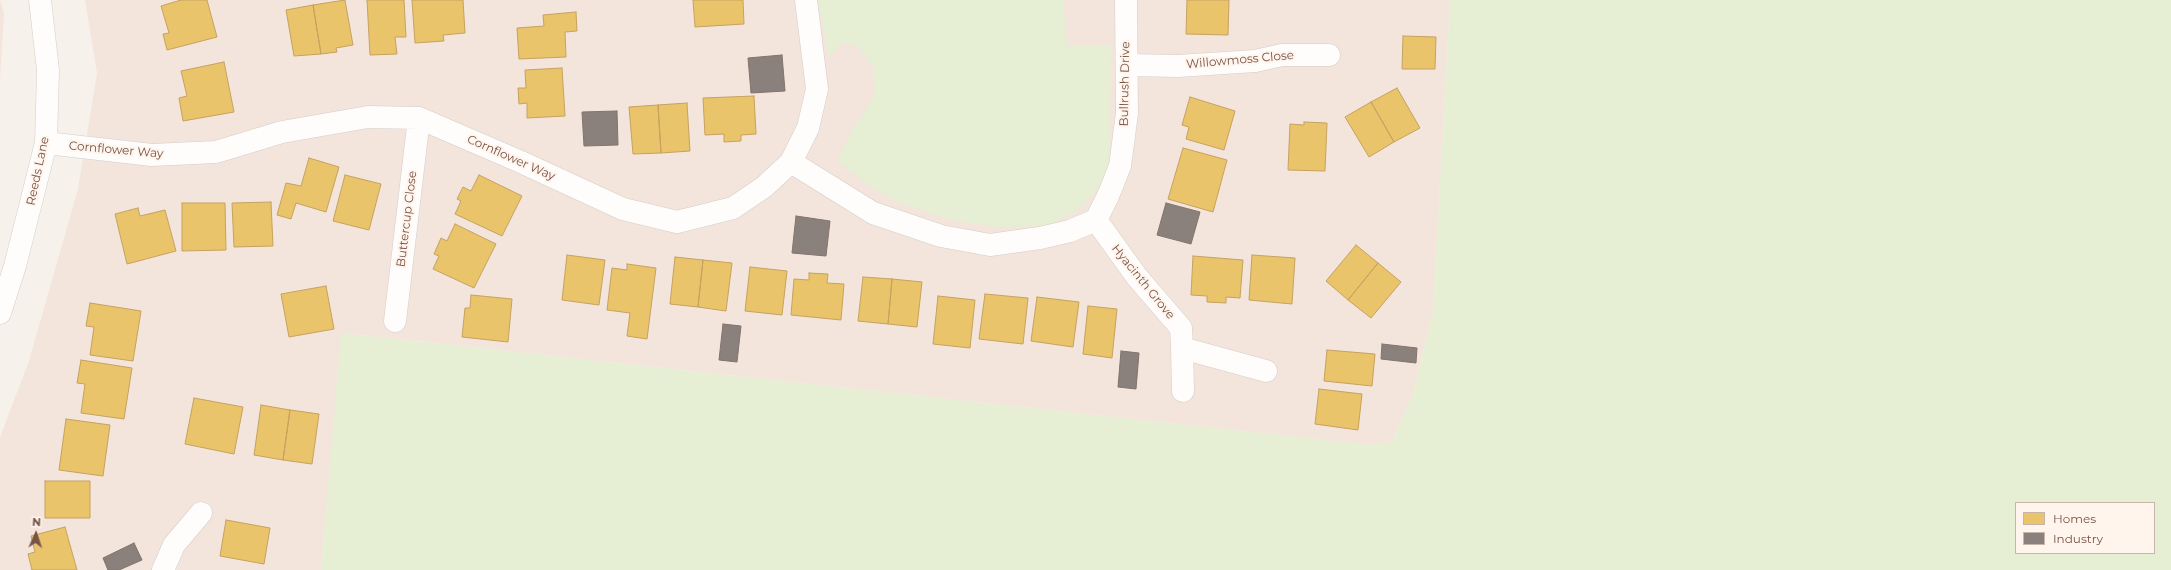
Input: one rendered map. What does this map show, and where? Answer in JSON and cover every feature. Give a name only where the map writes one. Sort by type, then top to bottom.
[{"type":"street","name":"Reeds Lane","points":[[0,313],[15,266],[46,143],[48,70],[40,0]]},
{"type":"street","name":"Cornflower Way","points":[[46,143],[152,155],[216,152],[282,132],[368,117],[418,118],[521,162],[622,209],[677,222],[733,208],[764,187],[791,162],[808,128],[817,89],[806,0]]},
{"type":"street","name":"Bullrush Drive","points":[[1096,220],[1108,196],[1120,166],[1127,113],[1126,0]]},
{"type":"street","name":"Willowmoss Close","points":[[1127,65],[1178,66],[1256,61],[1282,55],[1329,55]]},
{"type":"street","name":"Buttercup Close","points":[[395,321],[418,118]]},
{"type":"street","points":[[791,162],[873,213],[941,236],[990,244],[1040,238],[1070,231],[1096,220]]},
{"type":"street","name":"Hyacinth Grove","points":[[1096,220],[1137,277],[1181,328],[1183,391]]},
{"type":"street","points":[[1182,348],[1266,371]]},
{"type":"street","points":[[163,570],[174,544],[201,513]]},
{"type":"shaded area","points":[[0,0],[4,13],[0,81]]},
{"type":"shaded area","points":[[85,0],[1450,0],[1433,312],[1413,394],[1392,442],[1371,445],[342,333],[321,570],[0,570],[0,437],[29,361],[78,189],[97,73]]},
{"type":"green space","points":[[818,0],[1063,0],[1067,45],[1111,45],[1109,170],[1098,189],[1074,213],[1043,226],[996,227],[952,220],[898,202],[865,183],[838,160],[848,138],[875,95],[873,66],[858,47],[843,42],[829,57]]},
{"type":"green space","points":[[1450,0],[2171,0],[2171,570],[321,570],[341,333],[1371,445],[1392,442],[1413,394],[1433,312]]},
{"type":"building: Homes","points":[[181,0],[207,0],[217,37],[167,50],[163,34],[169,33],[161,6]]},
{"type":"building: Homes","points":[[345,0],[353,45],[336,48],[337,52],[321,54],[313,5]]},
{"type":"building: Homes","points":[[367,0],[404,0],[406,37],[395,37],[397,54],[370,55]]},
{"type":"building: Homes","points":[[412,0],[463,0],[465,33],[443,35],[444,41],[415,43]]},
{"type":"building: Homes","points":[[693,0],[743,0],[744,24],[695,27]]},
{"type":"building: Homes","points":[[1187,0],[1229,0],[1228,35],[1186,34]]},
{"type":"building: Homes","points":[[313,5],[321,54],[294,56],[286,10]]},
{"type":"building: Homes","points":[[576,12],[577,31],[565,32],[566,57],[519,59],[517,28],[544,26],[543,15]]},
{"type":"building: Homes","points":[[1403,36],[1436,37],[1435,69],[1402,69]]},
{"type":"building: Homes","points":[[224,62],[234,112],[183,121],[179,98],[187,96],[181,71]]},
{"type":"building: Homes","points":[[562,68],[565,116],[527,118],[527,103],[519,104],[518,88],[526,88],[525,70]]},
{"type":"building: Homes","points":[[1397,88],[1420,128],[1394,142],[1371,102]]},
{"type":"building: Homes","points":[[754,96],[756,134],[741,135],[741,141],[724,142],[724,134],[705,135],[703,98]]},
{"type":"building: Homes","points":[[1190,97],[1235,111],[1224,150],[1186,139],[1189,127],[1182,125]]},
{"type":"building: Homes","points":[[1371,102],[1394,142],[1369,157],[1345,117]]},
{"type":"building: Homes","points":[[687,103],[690,151],[661,153],[658,105]]},
{"type":"building: Homes","points":[[658,105],[661,153],[633,154],[629,107]]},
{"type":"building: Homes","points":[[1304,122],[1327,123],[1325,171],[1288,170],[1290,124],[1304,125]]},
{"type":"building: Homes","points":[[1183,148],[1227,160],[1213,212],[1168,199]]},
{"type":"building: Homes","points":[[309,158],[339,167],[326,212],[296,203],[291,219],[277,215],[286,183],[301,186]]},
{"type":"building: Homes","points":[[345,175],[381,184],[369,230],[333,221]]},
{"type":"building: Homes","points":[[479,175],[522,196],[502,236],[455,214],[461,201],[457,199],[463,187],[471,191]]},
{"type":"building: Homes","points":[[271,202],[273,246],[234,247],[232,203]]},
{"type":"building: Homes","points":[[182,203],[225,203],[226,250],[182,251]]},
{"type":"building: Homes","points":[[138,208],[140,216],[165,210],[176,251],[127,264],[115,214]]},
{"type":"building: Homes","points":[[455,224],[496,244],[474,288],[433,269],[439,256],[434,254],[441,238],[447,241]]},
{"type":"building: Homes","points":[[1356,245],[1378,263],[1348,300],[1326,281]]},
{"type":"building: Homes","points":[[567,255],[605,260],[599,305],[562,300]]},
{"type":"building: Homes","points":[[1252,255],[1295,258],[1292,304],[1249,300]]},
{"type":"building: Homes","points":[[1193,256],[1243,260],[1240,298],[1226,297],[1226,303],[1207,302],[1207,296],[1191,295]]},
{"type":"building: Homes","points":[[675,257],[703,260],[698,307],[670,304]]},
{"type":"building: Homes","points":[[703,260],[732,263],[726,311],[698,307]]},
{"type":"building: Homes","points":[[1378,263],[1401,282],[1371,318],[1348,300]]},
{"type":"building: Homes","points":[[627,264],[656,268],[647,339],[627,336],[630,313],[607,310],[612,268],[627,270]]},
{"type":"building: Homes","points":[[750,267],[787,271],[782,315],[745,311]]},
{"type":"building: Homes","points":[[809,273],[828,274],[827,283],[844,284],[841,320],[791,315],[794,279],[809,280]]},
{"type":"building: Homes","points":[[863,277],[892,279],[888,324],[858,321]]},
{"type":"building: Homes","points":[[892,279],[922,282],[917,327],[888,324]]},
{"type":"building: Homes","points":[[326,286],[334,329],[289,337],[281,294]]},
{"type":"building: Homes","points":[[985,294],[1028,298],[1023,344],[979,339]]},
{"type":"building: Homes","points":[[471,295],[512,299],[508,342],[462,337],[465,308],[470,308]]},
{"type":"building: Homes","points":[[938,296],[975,300],[970,348],[933,344]]},
{"type":"building: Homes","points":[[1037,297],[1079,302],[1073,347],[1031,341]]},
{"type":"building: Homes","points":[[90,303],[141,311],[133,361],[90,355],[94,327],[86,326]]},
{"type":"building: Homes","points":[[1088,306],[1117,309],[1112,358],[1083,354]]},
{"type":"building: Homes","points":[[1327,350],[1375,354],[1372,386],[1324,381]]},
{"type":"building: Homes","points":[[81,360],[132,368],[124,419],[81,413],[85,384],[77,383]]},
{"type":"building: Homes","points":[[1319,389],[1362,394],[1358,430],[1315,424]]},
{"type":"building: Homes","points":[[194,398],[243,407],[234,454],[185,444]]},
{"type":"building: Homes","points":[[261,405],[290,410],[283,460],[254,455]]},
{"type":"building: Homes","points":[[290,410],[319,414],[312,464],[283,460]]},
{"type":"building: Homes","points":[[66,419],[110,425],[103,476],[59,470]]},
{"type":"building: Homes","points":[[45,481],[90,481],[90,518],[45,518]]},
{"type":"building: Homes","points":[[226,520],[270,528],[264,564],[220,556]]},
{"type":"building: Homes","points":[[65,527],[77,570],[32,570],[28,554],[35,552],[31,536]]},
{"type":"building: Industry","points":[[782,55],[785,91],[751,93],[748,58]]},
{"type":"building: Industry","points":[[617,111],[618,145],[584,146],[582,112]]},
{"type":"building: Industry","points":[[1166,203],[1200,212],[1191,244],[1157,235]]},
{"type":"building: Industry","points":[[796,216],[830,221],[826,256],[792,253]]},
{"type":"building: Industry","points":[[723,324],[741,326],[737,362],[719,360]]},
{"type":"building: Industry","points":[[1382,344],[1417,348],[1416,363],[1381,359]]},
{"type":"building: Industry","points":[[1121,351],[1139,353],[1136,389],[1118,387]]},
{"type":"building: Industry","points":[[134,543],[142,560],[119,570],[108,570],[103,558]]}]
